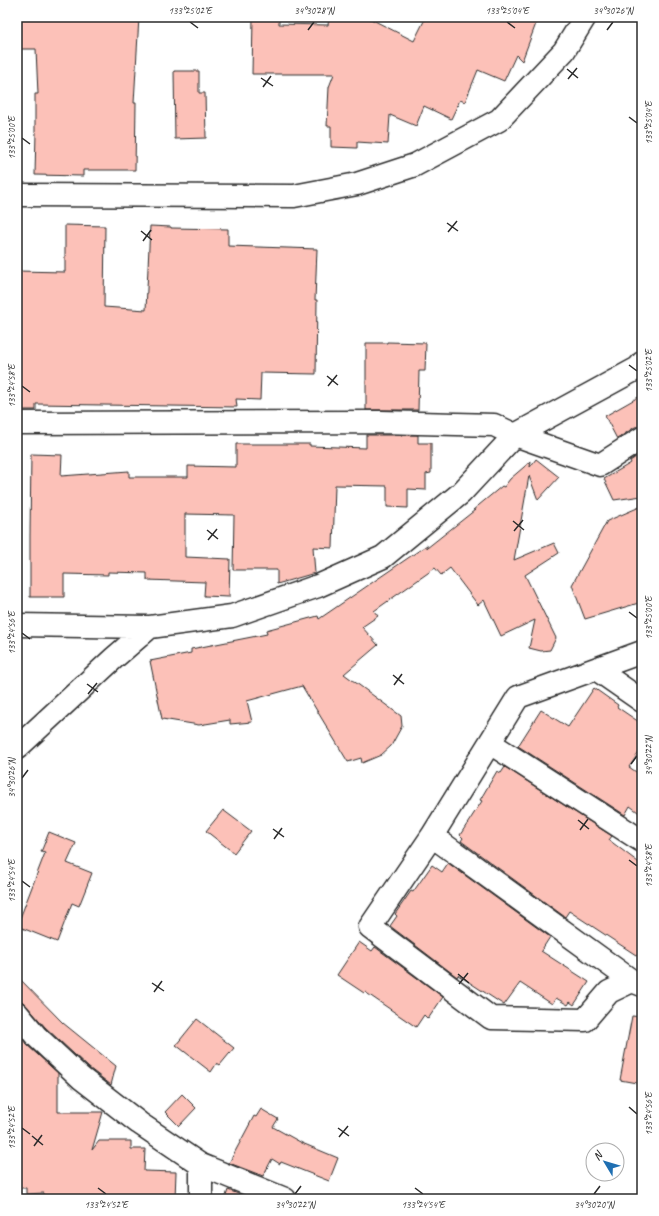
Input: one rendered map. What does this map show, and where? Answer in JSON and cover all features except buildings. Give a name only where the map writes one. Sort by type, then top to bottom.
[{"type":"street","points":[[17,195],[294,196],[357,184],[415,165],[499,120],[564,51],[585,17]]},
{"type":"street","points":[[17,625],[150,627],[232,616],[318,586],[383,557],[461,493],[516,435],[638,368],[642,363]]},
{"type":"street","points":[[17,423],[381,422],[494,425],[516,435],[600,464],[642,438]]},
{"type":"street","points":[[17,748],[150,627]]},
{"type":"street","points":[[637,983],[609,992],[585,1020],[492,1018],[370,927],[432,836],[518,697],[642,652]]},
{"type":"street","points":[[596,669],[642,701]]},
{"type":"street","points":[[490,743],[642,841]]},
{"type":"street","points":[[432,836],[637,983]]},
{"type":"street","points":[[17,1014],[36,1036],[82,1078],[139,1123],[201,1165],[285,1199]]},
{"type":"street","points":[[201,1165],[201,1199]]}]
